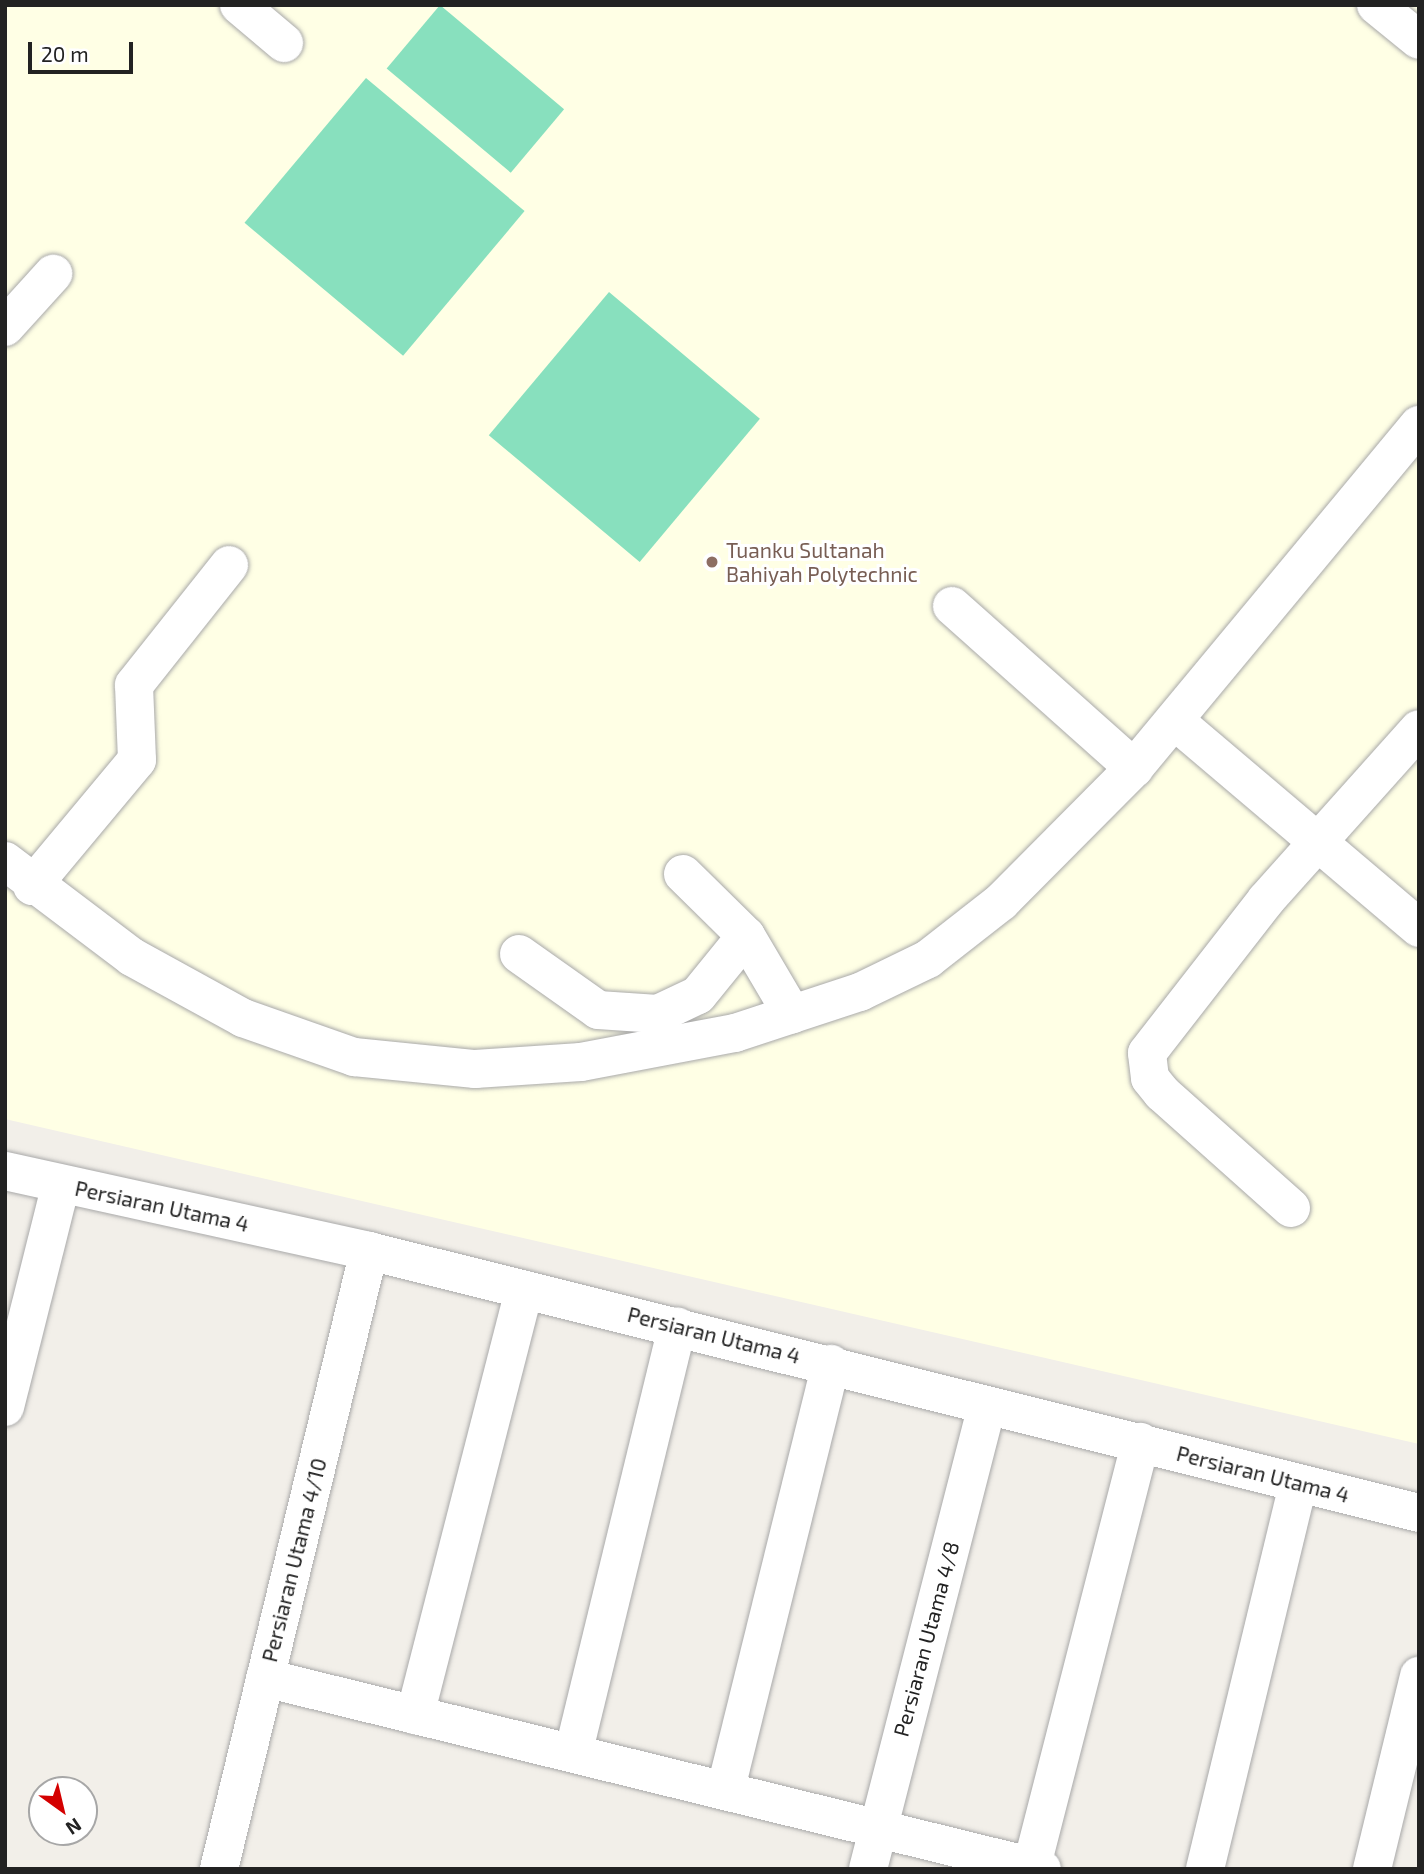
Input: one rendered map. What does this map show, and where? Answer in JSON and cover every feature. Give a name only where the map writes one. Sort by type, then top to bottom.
[{"type":"street","points":[[239,5],[284,43]]},
{"type":"street","points":[[1376,5],[1419,40]]},
{"type":"street","points":[[5,327],[53,274]]},
{"type":"street","points":[[229,565],[134,685],[136,760],[18,874],[132,957],[232,1012],[354,1057],[475,1069],[582,1062],[674,1048],[792,1014],[928,959],[1001,902],[1134,768],[1419,425]]},
{"type":"street","points":[[952,606],[1134,768]]},
{"type":"street","points":[[1175,721],[1419,928]]},
{"type":"street","points":[[1291,1208],[1161,1093],[1150,1078],[1147,1053],[1318,844],[1419,729]]},
{"type":"street","points":[[683,874],[746,936],[792,1014]]},
{"type":"street","points":[[519,954],[598,1010],[658,1014],[698,995],[746,936]]},
{"type":"street","name":"Persiaran Utama 4","points":[[5,1171],[369,1251],[831,1364],[986,1409],[1141,1442],[1419,1513]]},
{"type":"street","points":[[5,1407],[61,1184]]},
{"type":"street","name":"Persiaran Utama 4/10","points":[[219,1869],[369,1251]]},
{"type":"street","points":[[415,1715],[524,1290]]},
{"type":"street","points":[[574,1750],[677,1326]]},
{"type":"street","points":[[726,1788],[831,1364]]},
{"type":"street","name":"Persiaran Utama 4/8","points":[[867,1869],[986,1409]]},
{"type":"street","points":[[265,1678],[574,1750],[1035,1868],[1141,1442]]},
{"type":"street","points":[[1205,1869],[1298,1484]]},
{"type":"street","points":[[1372,1869],[1419,1676]]},
{"type":"shaded area","name":"Tuanku Sultanah Bahiyah Polytechnic","points":[[5,5],[1419,5],[1419,1444],[5,1119]]},
{"type":"green space","points":[[440,5],[564,109],[511,173],[387,69]]},
{"type":"green space","points":[[366,78],[525,211],[403,356],[245,223]]},
{"type":"green space","points":[[609,292],[760,419],[640,562],[489,435]]},
{"type":"place","name":"Tuanku Sultanah Bahiyah Polytechnic","points":[[712,562]]}]
